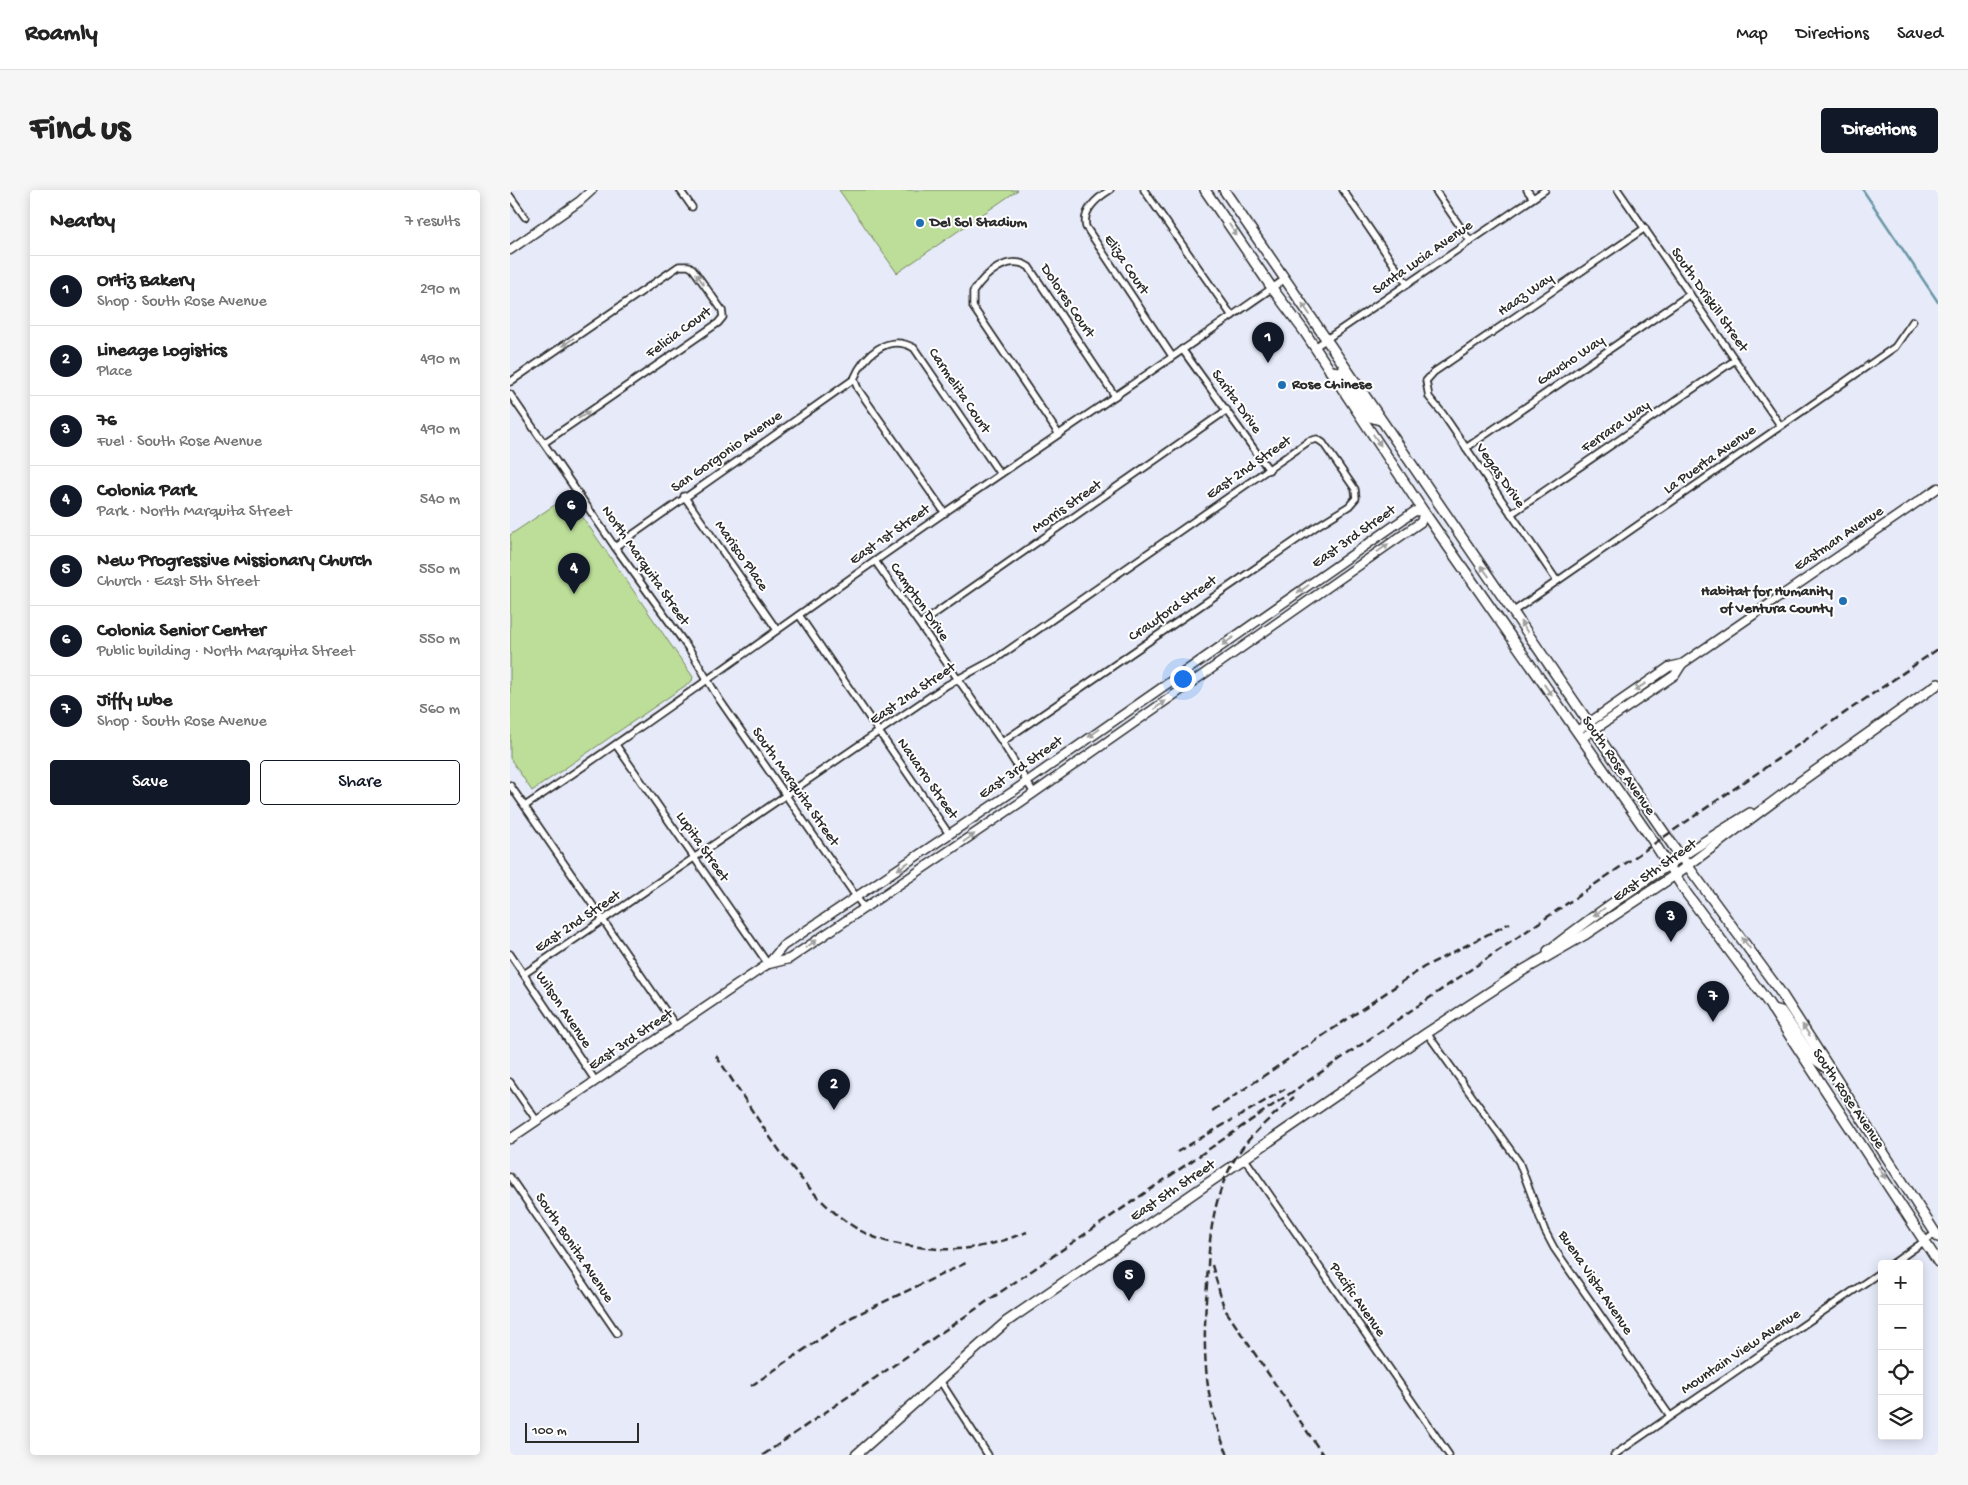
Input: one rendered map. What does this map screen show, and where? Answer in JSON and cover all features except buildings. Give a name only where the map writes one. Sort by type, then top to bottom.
[{"type":"main road","name":"South Rose Avenue","points":[[1205,190],[1315,347],[1424,512],[1579,734],[1674,875],[1772,1008],[1938,1262]]},
{"type":"main road","name":"South Rose Avenue","points":[[1224,190],[1380,420],[1514,611],[1681,856],[1774,983],[1937,1235]]},
{"type":"main road","points":[[1330,371],[1340,372],[1370,417],[1380,420]]},
{"type":"main road","name":"East 5th Street","points":[[856,1455],[939,1379],[1006,1322],[1428,1033],[1522,971],[1586,934],[1688,866],[1797,784],[1938,684]]},
{"type":"main road","name":"East 5th Street","points":[[1522,971],[1583,924],[1681,856],[1797,784]]},
{"type":"main road","points":[[1772,1008],[1781,1011],[1812,1057],[1835,1075]]},
{"type":"street","points":[[510,250],[580,201],[592,190]]},
{"type":"street","points":[[680,190],[692,207]]},
{"type":"street","name":"Eliza Court","points":[[1110,190],[1101,196],[1090,209],[1086,217],[1086,227],[1172,356]]},
{"type":"street","points":[[1144,190],[1232,316]]},
{"type":"street","points":[[1343,190],[1408,284]]},
{"type":"street","points":[[1435,190],[1470,241]]},
{"type":"street","points":[[1527,190],[1533,198]]},
{"type":"street","name":"Santa Lucia Avenue","points":[[1315,347],[1545,190]]},
{"type":"street","name":"South Driskill Street","points":[[1618,190],[1780,425]]},
{"type":"street","points":[[510,196],[525,218]]},
{"type":"street","name":"Haaz Way","points":[[1426,386],[1430,375],[1434,372],[1645,228]]},
{"type":"street","name":"Dolores Court","points":[[1058,433],[973,307],[973,292],[980,282],[993,270],[1009,264],[1020,263],[1029,267],[1115,396]]},
{"type":"street","name":"Felicia Court","points":[[510,382],[678,266],[688,266],[693,269],[722,310],[723,317],[718,323],[544,442]]},
{"type":"street","name":"East 1st Street","points":[[525,806],[616,745],[1058,433],[1285,279]]},
{"type":"street","name":"Gaucho Way","points":[[1466,448],[1690,294]]},
{"type":"street","name":"La Puerta Avenue","points":[[1514,611],[1895,346],[1913,321]]},
{"type":"street","name":"Carmelita Court","points":[[854,379],[866,358],[882,346],[898,342],[907,343],[914,348],[1000,474]]},
{"type":"street","name":"Sarita Drive","points":[[1182,349],[1269,470]]},
{"type":"street","name":"Ferrara Way","points":[[1511,514],[1735,360]]},
{"type":"street","points":[[854,379],[858,389],[945,513]]},
{"type":"street","name":"San Gorgonio Avenue","points":[[615,547],[684,496],[854,379]]},
{"type":"street","name":"Vegas Drive","points":[[1426,386],[1429,397],[1557,581]]},
{"type":"street","name":"North Marquita Street","points":[[510,394],[708,679]]},
{"type":"street","name":"Morris Street","points":[[920,624],[1227,410]]},
{"type":"street","name":"East 2nd Street","points":[[524,974],[958,679],[997,658],[1309,441],[1317,439],[1328,448],[1352,483],[1356,495]]},
{"type":"street","name":"Eastman Avenue","points":[[1579,734],[1675,675],[1682,664],[1938,488]]},
{"type":"street","name":"Crawford Street","points":[[1002,742],[1349,506],[1356,495]]},
{"type":"street","name":"Marisco Place","points":[[684,496],[777,630]]},
{"type":"street","points":[[1424,512],[1437,503]]},
{"type":"street","name":"East 3rd Street","points":[[510,1139],[768,964],[783,946],[921,854],[1415,511],[1424,512],[1418,524],[1034,793],[789,959],[768,964]]},
{"type":"street","name":"Campton Drive","points":[[875,561],[1002,742],[1034,793]]},
{"type":"street","name":"Navarro Street","points":[[799,615],[949,834]]},
{"type":"street","name":"South Marquita Street","points":[[708,679],[864,908]]},
{"type":"street","name":"Lupita Street","points":[[616,745],[768,964]]},
{"type":"street","points":[[510,785],[676,1026]]},
{"type":"street","points":[[921,854],[929,865]]},
{"type":"street","name":"Wilson Avenue","points":[[510,954],[595,1080]]},
{"type":"street","name":"Buena Vista Avenue","points":[[1428,1033],[1519,1162],[1545,1231],[1554,1248],[1670,1416]]},
{"type":"street","points":[[510,1082],[537,1121]]},
{"type":"street","name":"Pacific Avenue","points":[[1245,1159],[1449,1455]]},
{"type":"street","name":"South Bonita Avenue","points":[[510,1177],[617,1333]]},
{"type":"street","points":[[1898,1260],[1925,1240],[1937,1235]]},
{"type":"street","name":"Mountain View Avenue","points":[[1614,1455],[1878,1274]]},
{"type":"street","points":[[939,1379],[988,1455]]},
{"type":"green space","points":[[839,190],[1018,190],[897,273]]},
{"type":"green space","points":[[568,496],[693,677],[692,681],[532,791],[510,758],[510,535]]},
{"type":"waterway","points":[[1863,190],[1938,302]]},
{"type":"railway","points":[[763,1455],[1938,649]]},
{"type":"railway","points":[[1212,1111],[1424,967],[1510,923]]},
{"type":"railway","points":[[716,1056],[763,1127],[799,1176],[839,1216],[861,1231],[897,1244],[934,1249],[961,1249],[987,1245],[1027,1232]]},
{"type":"railway","points":[[1238,1117],[1285,1089]]},
{"type":"railway","points":[[1228,1455],[1213,1413],[1206,1371],[1205,1328],[1209,1251],[1213,1219],[1222,1187],[1236,1157],[1256,1132],[1294,1097]]},
{"type":"railway","points":[[1177,1152],[1232,1120]]},
{"type":"railway","points":[[751,1386],[852,1317],[968,1262]]},
{"type":"railway","points":[[1212,1265],[1224,1308],[1323,1455]]},
{"type":"place","name":"Del Sol Stadium","points":[[920,223]]},
{"type":"place","name":"Ortiz Bakery","points":[[1268,363]]},
{"type":"place","name":"Rose Chinese","points":[[1282,385]]},
{"type":"place","name":"Colonia Senior Center","points":[[571,531]]},
{"type":"place","name":"Colonia Park","points":[[574,594]]},
{"type":"place","name":"Habitat for Humanity of Ventura County","points":[[1843,601]]},
{"type":"place","name":"76","points":[[1671,942]]},
{"type":"place","name":"Jiffy Lube","points":[[1713,1022]]},
{"type":"place","name":"Lineage Logistics","points":[[834,1110]]},
{"type":"place","name":"New Progressive Missionary Church","points":[[1129,1301]]}]
